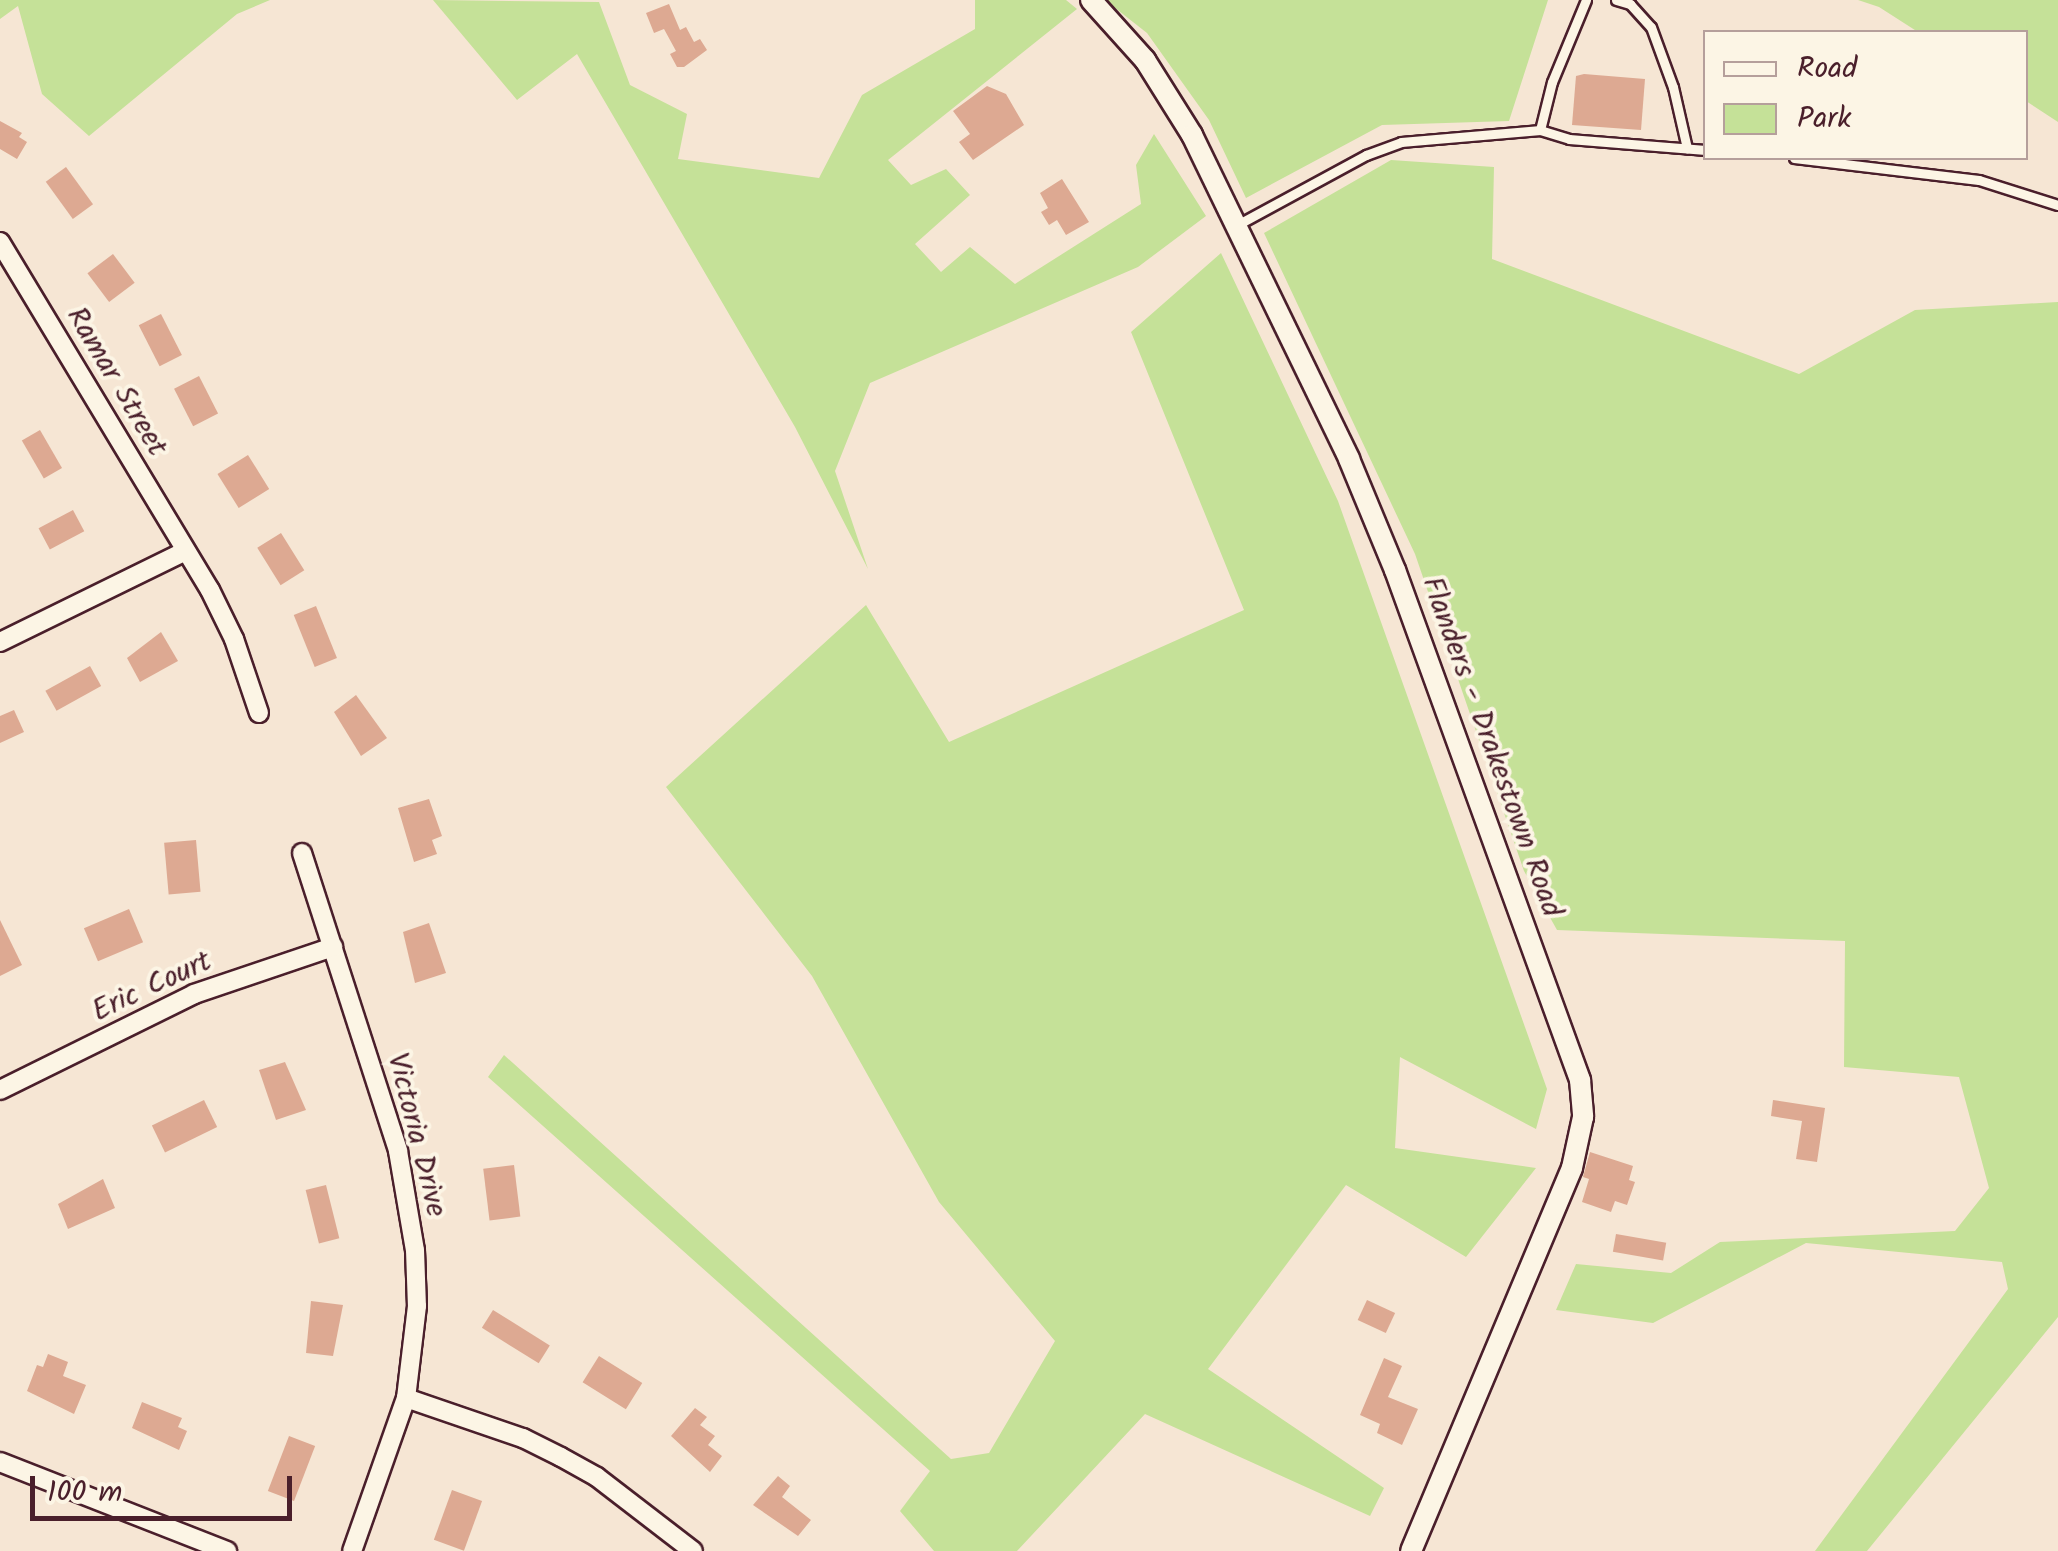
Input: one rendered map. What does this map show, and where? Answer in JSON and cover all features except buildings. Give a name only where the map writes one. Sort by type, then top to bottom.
[{"type":"street","name":"Flanders - Drakestown Road","points":[[1091,0],[1146,60],[1168,93],[1237,225],[1377,522],[1475,799],[1570,1046],[1583,1094],[1581,1138],[1567,1181],[1411,1551]]},
{"type":"street","name":"Ramar Street","points":[[0,242],[222,612],[259,713]]},
{"type":"street","points":[[0,642],[186,550]]},
{"type":"street","name":"Victoria Drive","points":[[302,853],[398,1151],[412,1220],[417,1306],[406,1398],[352,1551]]},
{"type":"street","name":"Eric Court","points":[[0,1090],[194,994],[333,947]]},
{"type":"street","points":[[406,1398],[523,1438],[561,1457],[597,1478],[693,1551]]},
{"type":"street","points":[[0,1462],[226,1551]]},
{"type":"lane","points":[[1540,130],[1552,82],[1586,0]]},
{"type":"lane","points":[[1616,0],[1630,4],[1651,27],[1673,88],[1687,148]]},
{"type":"lane","points":[[1237,225],[1383,147],[1420,140],[1540,130],[1569,140],[1703,150]]},
{"type":"lane","points":[[1811,160],[1979,180],[2058,205]]},
{"type":"green space","points":[[0,0],[270,0],[237,14],[89,136],[42,94],[18,6],[0,19]]},
{"type":"green space","points":[[433,0],[599,2],[630,85],[687,114],[678,159],[819,178],[862,95],[975,29],[975,0],[1066,0],[1077,9],[888,160],[911,185],[946,169],[970,195],[915,244],[941,272],[970,247],[1015,284],[1141,204],[1136,165],[1154,134],[1206,216],[1138,267],[870,383],[835,471],[868,569],[795,427],[577,54],[517,100]]},
{"type":"green space","points":[[1105,0],[1548,0],[1509,121],[1382,125],[1246,198],[1209,120],[1147,33]]},
{"type":"green space","points":[[1858,0],[2058,0],[2058,122],[2028,102],[2028,30],[1915,30],[1879,7]]},
{"type":"green space","points":[[1391,160],[1494,167],[1492,259],[1799,374],[1915,310],[2058,302],[2058,1317],[1867,1551],[1815,1551],[2008,1289],[2002,1262],[1806,1243],[1653,1323],[1556,1310],[1576,1264],[1671,1273],[1720,1242],[1955,1231],[1989,1188],[1959,1077],[1844,1067],[1845,941],[1557,930],[1524,871],[1415,554],[1264,233]]},
{"type":"green space","points":[[1221,253],[1338,501],[1547,1089],[1536,1129],[1400,1057],[1395,1148],[1536,1168],[1466,1257],[1346,1185],[1208,1369],[1384,1488],[1370,1516],[1145,1414],[1017,1551],[934,1551],[900,1511],[930,1471],[488,1077],[504,1055],[951,1459],[989,1453],[1055,1341],[939,1202],[812,976],[666,787],[866,605],[949,742],[1244,610],[1131,332]]}]
